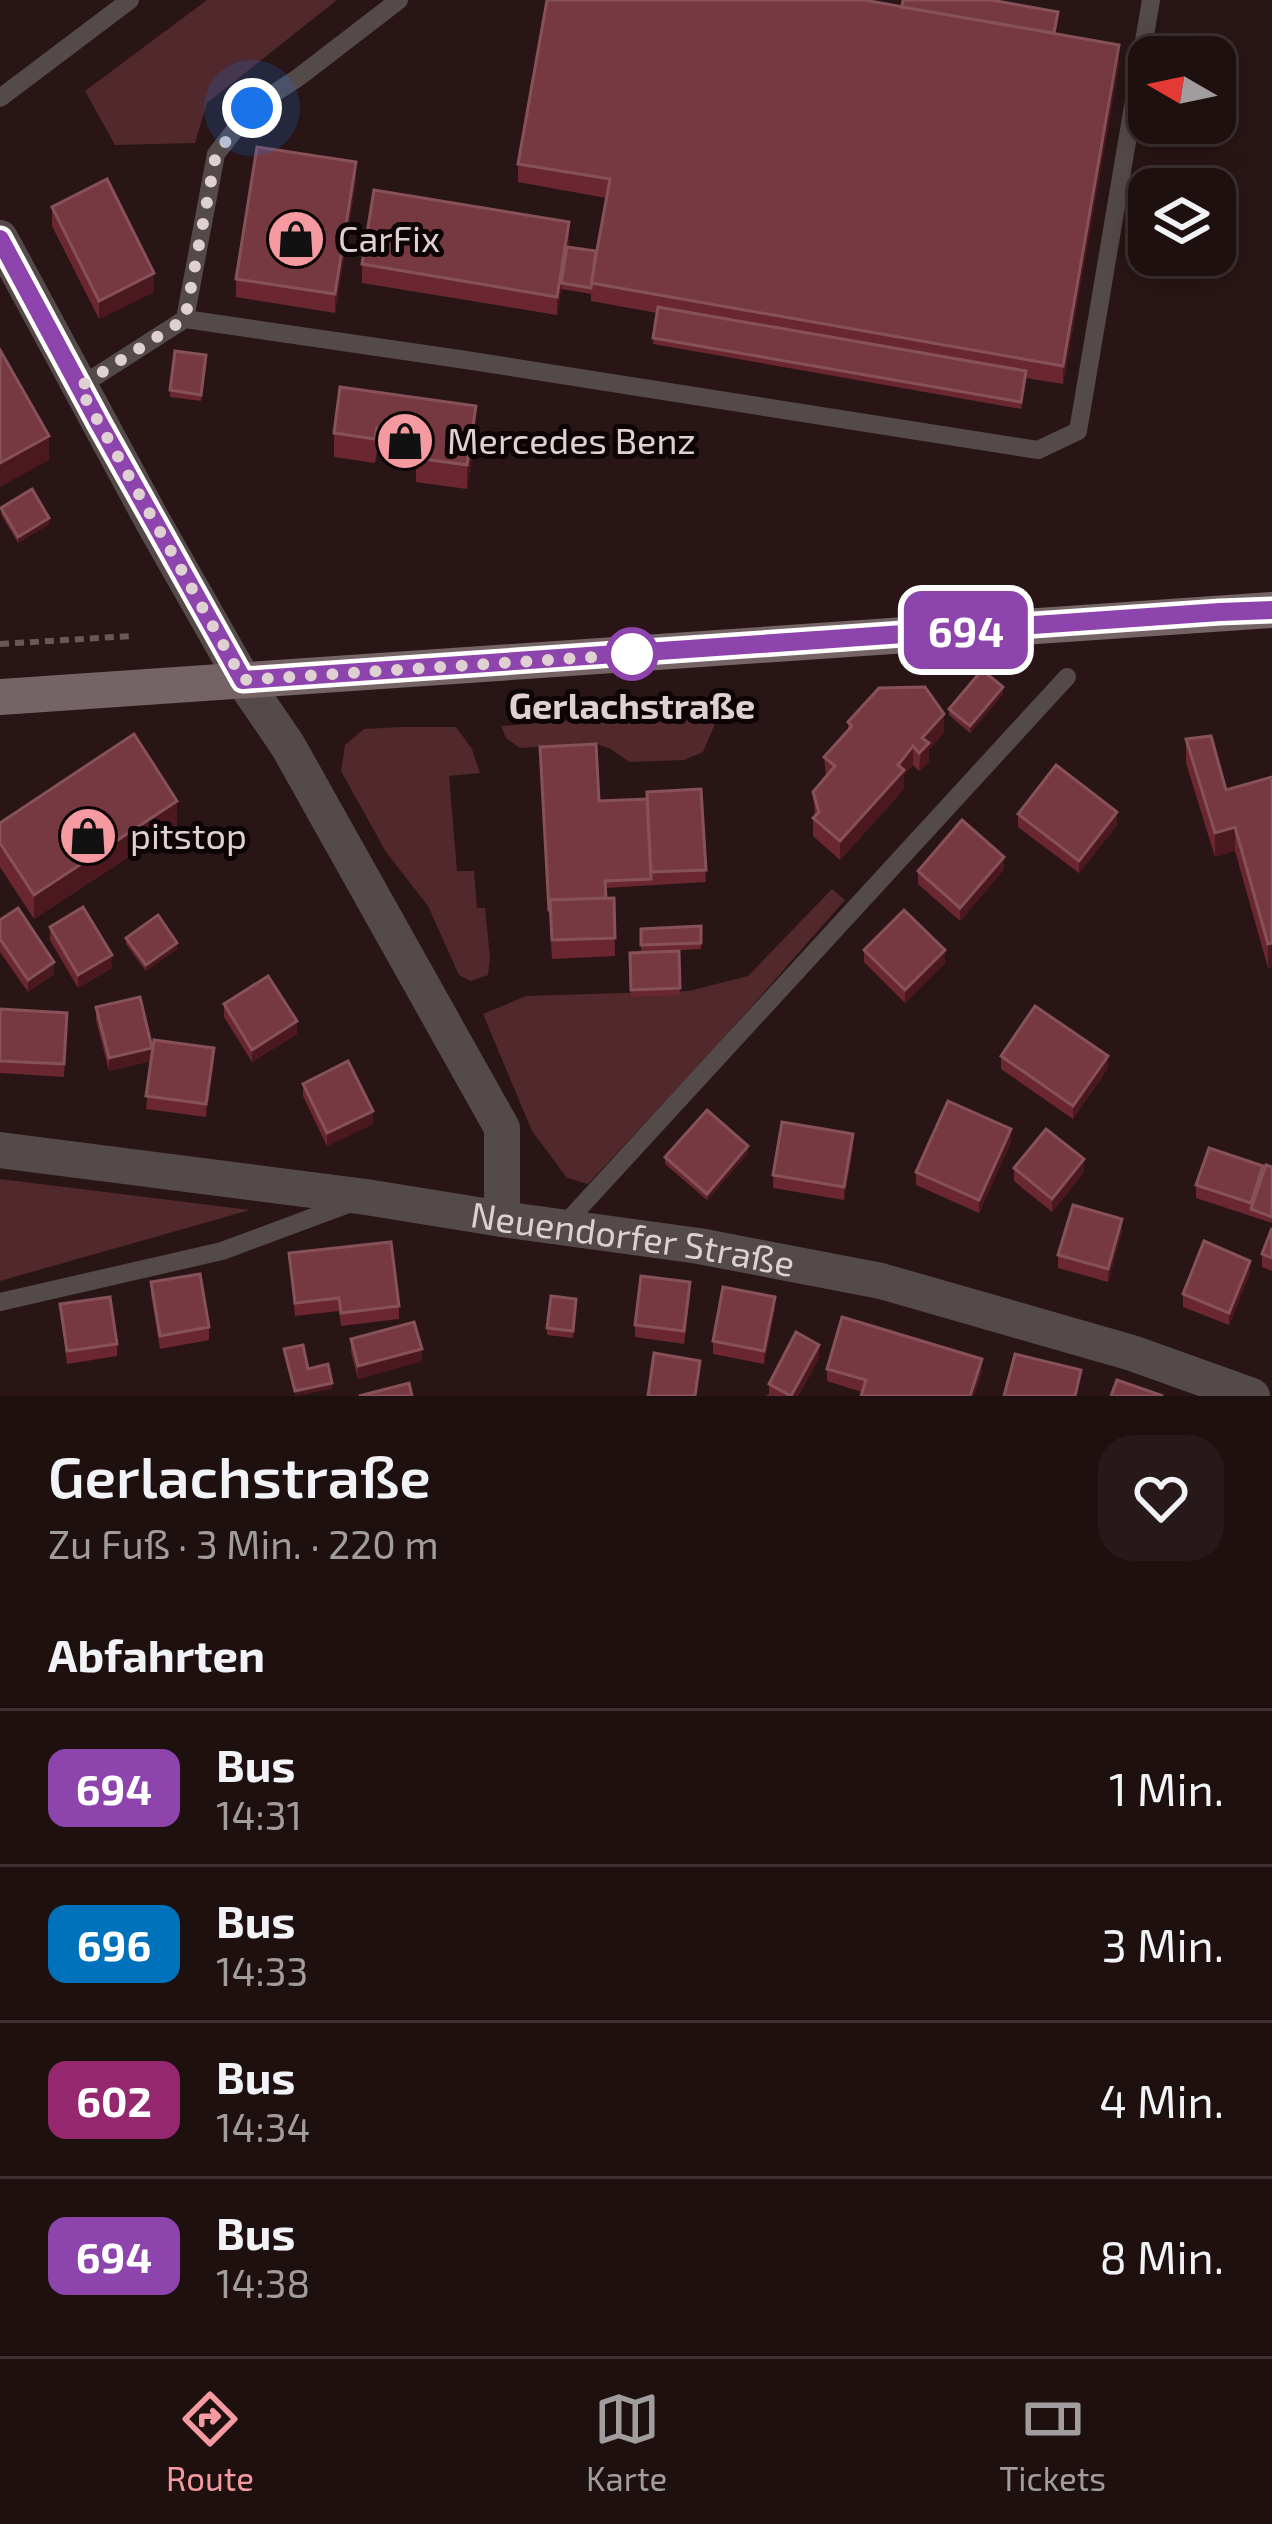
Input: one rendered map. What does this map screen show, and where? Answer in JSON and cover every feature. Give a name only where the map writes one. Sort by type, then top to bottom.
[{"type":"street","points":[[0,238],[243,680],[289,746],[502,1128],[502,1219]]},
{"type":"street","points":[[0,698],[1272,610]]},
{"type":"street","name":"Neuendorfer Straße","points":[[0,1150],[699,1246],[881,1281],[1132,1353],[1252,1396]]},
{"type":"lane","points":[[0,98],[130,0]]},
{"type":"lane","points":[[185,319],[216,154],[252,108],[399,0]]},
{"type":"lane","points":[[79,387],[185,319],[1038,450],[1078,431],[1151,0]]},
{"type":"lane","points":[[563,1226],[1067,677]]},
{"type":"lane","points":[[0,1302],[223,1251],[367,1197]]},
{"type":"path","points":[[0,644],[131,636]]},
{"type":"shaded area","points":[[207,0],[337,0],[207,103],[195,143],[115,145],[85,91]]},
{"type":"shaded area","points":[[724,703],[703,752],[684,760],[629,762],[594,743],[520,748],[506,738],[501,726],[656,713]]},
{"type":"shaded area","points":[[456,727],[472,749],[480,773],[449,776],[457,871],[474,871],[477,908],[485,908],[488,975],[471,981],[459,975],[428,906],[386,852],[341,771],[345,745],[364,729]]},
{"type":"shaded area","points":[[832,889],[845,900],[707,1057],[588,1184],[567,1178],[532,1131],[483,1014],[526,996],[689,991],[748,976]]},
{"type":"shaded area","points":[[0,1179],[250,1210],[0,1281]]},
{"type":"building","points":[[547,0],[864,0],[1119,45],[1063,366],[591,283],[610,179],[518,164]]},
{"type":"building","points":[[903,0],[991,0],[1058,12],[1054,33],[902,7]]},
{"type":"building","name":"CarFix","points":[[257,147],[356,162],[335,294],[236,279]]},
{"type":"building","points":[[107,179],[154,273],[99,301],[52,207]]},
{"type":"building","points":[[374,190],[569,222],[557,297],[362,264]]},
{"type":"building","points":[[567,247],[596,251],[591,288],[561,283]]},
{"type":"building","points":[[658,307],[1026,371],[1021,402],[653,338]]},
{"type":"building","points":[[0,350],[49,436],[0,463]]},
{"type":"building","points":[[175,351],[206,355],[201,395],[170,390]]},
{"type":"building","points":[[340,387],[476,406],[467,465],[416,458],[419,434],[377,428],[375,439],[334,433]]},
{"type":"building","points":[[32,489],[49,518],[18,537],[1,508]]},
{"type":"building","points":[[982,670],[1003,687],[970,726],[949,709]]},
{"type":"building","points":[[925,687],[944,714],[922,738],[929,743],[919,753],[913,746],[898,765],[904,770],[840,841],[813,818],[819,812],[813,792],[835,766],[824,757],[879,688]]},
{"type":"building","name":"pitstop","points":[[134,734],[177,801],[34,895],[0,843],[0,823]]},
{"type":"building","points":[[1211,736],[1226,790],[1272,777],[1272,943],[1268,944],[1235,827],[1215,833],[1186,739]]},
{"type":"building","points":[[596,744],[599,801],[647,799],[651,879],[605,881],[606,898],[550,900],[549,910],[540,747]]},
{"type":"building","points":[[1056,765],[1117,812],[1079,861],[1018,814]]},
{"type":"building","points":[[701,789],[706,870],[651,872],[647,792]]},
{"type":"building","points":[[962,820],[1004,857],[960,908],[918,871]]},
{"type":"building","points":[[614,898],[615,938],[552,940],[550,900]]},
{"type":"building","points":[[83,907],[112,955],[78,975],[50,927]]},
{"type":"building","points":[[18,908],[54,962],[28,980],[0,939],[0,920]]},
{"type":"building","points":[[904,910],[945,950],[905,990],[864,950]]},
{"type":"building","points":[[158,915],[177,943],[146,965],[126,938]]},
{"type":"building","points":[[701,926],[701,943],[641,945],[641,929]]},
{"type":"building","points":[[679,951],[680,988],[631,990],[630,953]]},
{"type":"building","points":[[268,976],[297,1021],[252,1050],[224,1004]]},
{"type":"building","points":[[140,997],[152,1048],[109,1058],[96,1007]]},
{"type":"building","points":[[1035,1006],[1108,1056],[1073,1106],[1001,1056]]},
{"type":"building","points":[[0,1009],[67,1013],[64,1064],[0,1061]]},
{"type":"building","points":[[154,1040],[214,1048],[206,1104],[146,1096]]},
{"type":"building","points":[[348,1061],[373,1111],[327,1133],[303,1084]]},
{"type":"building","points":[[948,1101],[1011,1129],[979,1200],[916,1172]]},
{"type":"building","points":[[707,1110],[748,1146],[707,1194],[665,1157]]},
{"type":"building","points":[[782,1122],[853,1134],[844,1187],[773,1175]]},
{"type":"building","points":[[1046,1129],[1084,1159],[1052,1199],[1014,1168]]},
{"type":"building","points":[[1209,1148],[1263,1166],[1251,1203],[1196,1185]]},
{"type":"building","points":[[1266,1165],[1272,1167],[1272,1217],[1251,1209]]},
{"type":"building","points":[[1073,1205],[1122,1219],[1108,1269],[1058,1255]]},
{"type":"building","points":[[1272,1228],[1272,1258],[1262,1254]]},
{"type":"building","points":[[1204,1241],[1250,1261],[1229,1313],[1183,1294]]},
{"type":"building","points":[[391,1242],[399,1306],[341,1313],[339,1298],[295,1303],[289,1253]]},
{"type":"building","points":[[200,1274],[209,1327],[160,1336],[151,1282]]},
{"type":"building","points":[[641,1276],[690,1282],[684,1331],[635,1325]]},
{"type":"building","points":[[723,1287],[775,1297],[764,1351],[713,1341]]},
{"type":"building","points":[[551,1296],[576,1299],[573,1331],[547,1328]]},
{"type":"building","points":[[110,1297],[117,1344],[67,1351],[60,1304]]},
{"type":"building","points":[[842,1317],[982,1359],[970,1396],[861,1396],[866,1380],[827,1369]]},
{"type":"building","points":[[414,1322],[422,1349],[358,1366],[351,1339]]},
{"type":"building","points":[[796,1332],[819,1345],[791,1396],[769,1384]]},
{"type":"building","points":[[303,1345],[308,1369],[328,1364],[332,1383],[295,1391],[284,1349]]},
{"type":"building","points":[[654,1353],[700,1361],[695,1396],[648,1396]]},
{"type":"building","points":[[1015,1354],[1081,1370],[1075,1396],[1004,1396]]},
{"type":"building","points":[[1117,1380],[1163,1396],[1111,1396]]},
{"type":"building","points":[[409,1383],[412,1396],[359,1396]]},
{"type":"bus line","name":"694","points":[[0,239],[243,680],[1272,610]]},
{"type":"place","name":"CarFix","points":[[296,239]]},
{"type":"place","name":"Mercedes Benz","points":[[405,441]]},
{"type":"place","name":"Gerlachstraße","points":[[632,654]]},
{"type":"place","name":"pitstop","points":[[88,836]]},
{"type":"route","points":[[252,108],[216,154],[185,319],[79,387],[243,680],[654,653],[632,654]]}]
